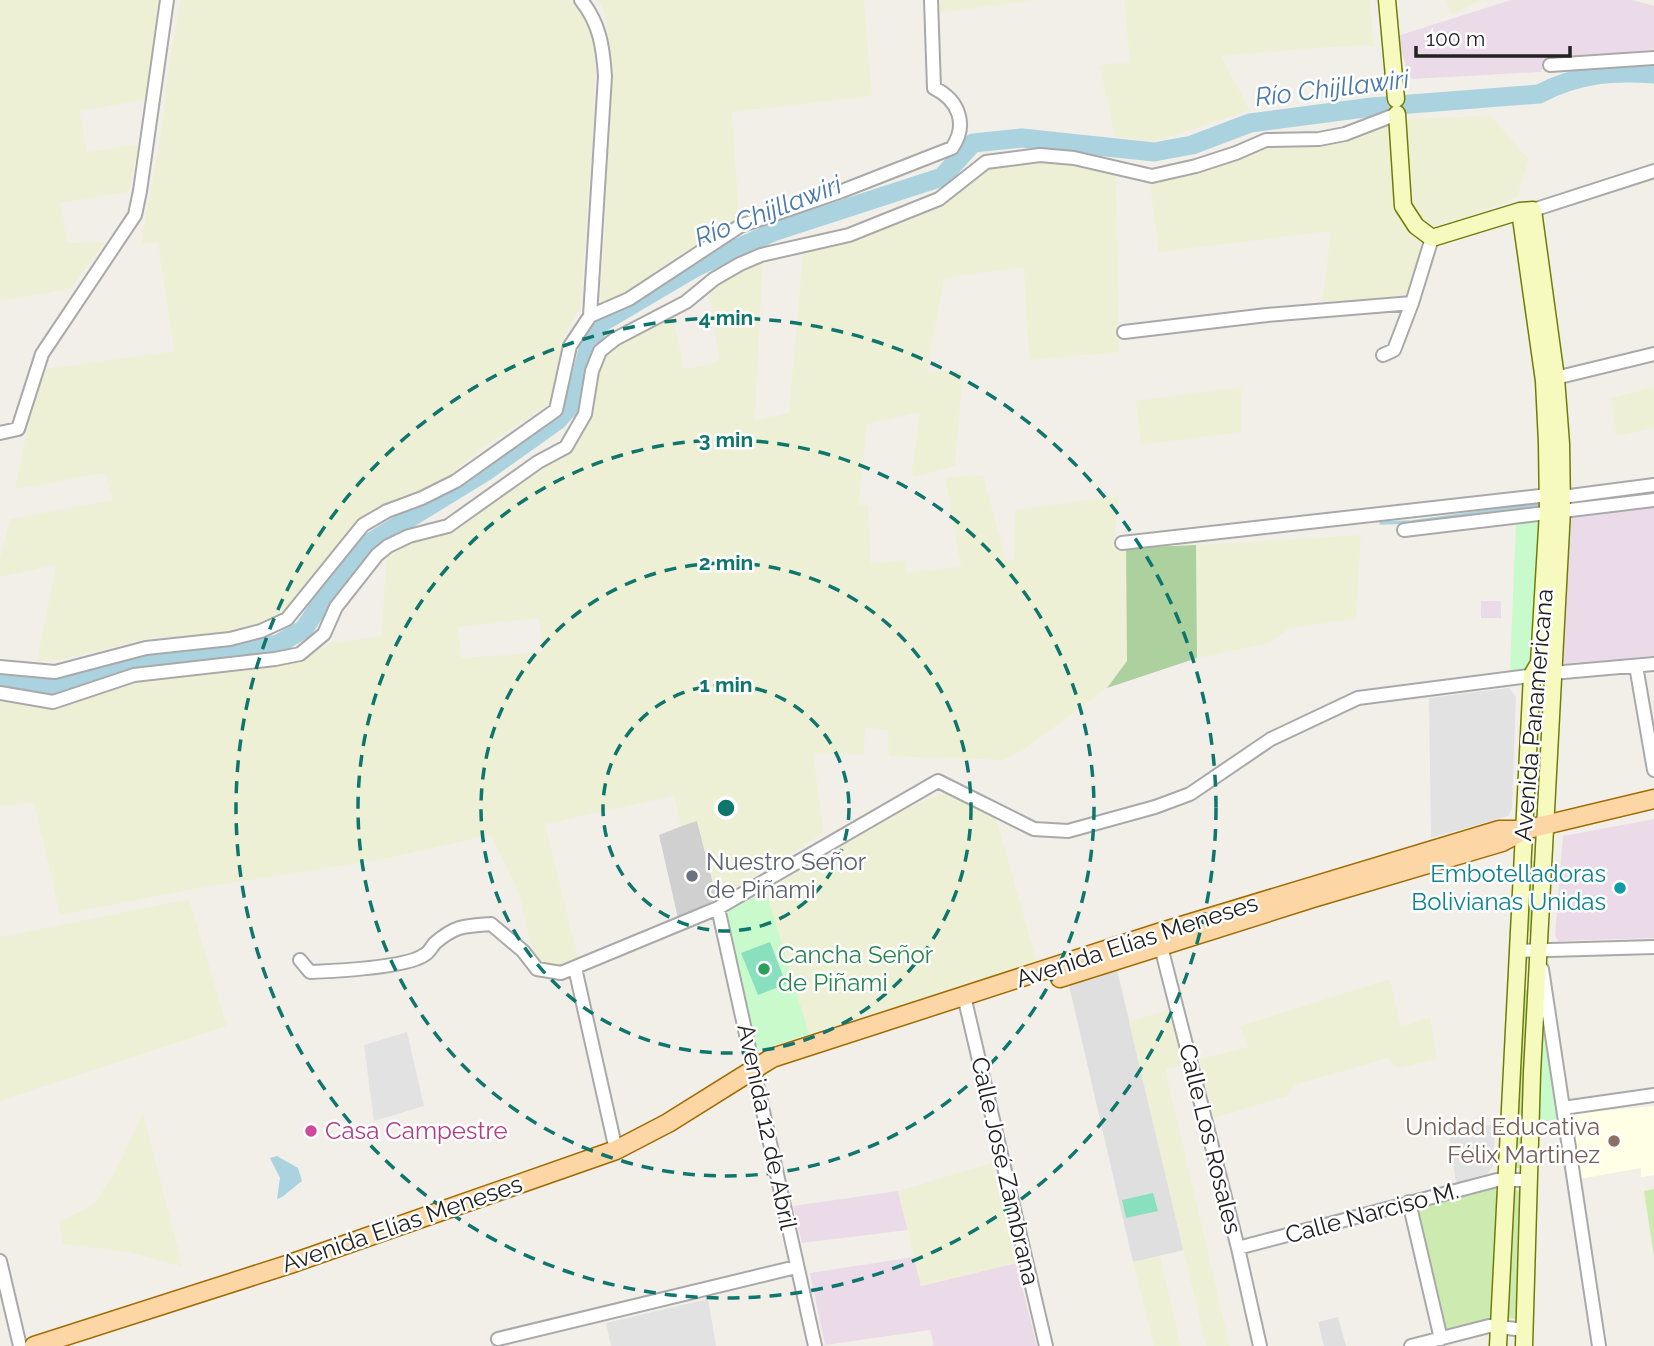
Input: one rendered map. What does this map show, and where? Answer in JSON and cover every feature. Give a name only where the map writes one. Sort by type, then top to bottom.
[{"type":"main road","points":[[1387,0],[1403,205],[1416,226],[1432,238],[1526,210]]},
{"type":"main road","name":"Avenida Panamericana","points":[[1498,1346],[1532,676],[1539,663],[1561,444],[1526,210]]},
{"type":"main road","name":"Avenida Panamericana","points":[[1524,1338],[1532,1073],[1552,673],[1555,503]]},
{"type":"main road","name":"Avenida Elías Meneses","points":[[34,1346],[290,1264],[616,1150],[668,1123],[755,1069],[772,1069],[965,1001],[1160,939],[1502,842],[1524,830],[1654,799]]},
{"type":"street","points":[[0,433],[18,429],[42,354],[135,215],[167,0]]},
{"type":"street","points":[[0,667],[55,672],[146,648],[230,639],[261,631],[287,619],[363,525],[387,511],[456,481],[556,410],[570,346],[590,316],[605,76],[603,44],[593,15],[581,0]]},
{"type":"street","points":[[590,316],[629,299],[740,226],[842,191],[952,148],[960,136],[961,119],[951,99],[934,89],[931,0]]},
{"type":"street","points":[[1550,65],[1654,58]]},
{"type":"street","points":[[0,693],[53,702],[134,675],[299,654],[324,634],[336,607],[377,555],[388,546],[409,536],[447,526],[538,462],[566,447],[584,414],[592,371],[600,351],[615,339],[686,302],[714,279],[761,255],[849,235],[939,199],[986,162],[1040,155],[1074,158],[1152,176],[1210,162],[1266,140],[1319,139],[1345,134],[1397,106]]},
{"type":"street","points":[[1526,210],[1654,171]]},
{"type":"street","points":[[1383,355],[1394,350],[1432,238]]},
{"type":"street","points":[[1124,332],[1267,315],[1412,303]]},
{"type":"street","points":[[1550,379],[1654,354]]},
{"type":"street","points":[[1404,530],[1654,485]]},
{"type":"street","points":[[1122,543],[1555,503],[1654,500]]},
{"type":"street","points":[[300,960],[310,972],[344,971],[396,963],[425,955],[434,944],[456,927],[491,924],[523,951],[537,969],[561,974],[718,908],[938,781],[1034,829],[1068,831],[1155,807],[1190,793],[1270,739],[1358,698],[1552,673],[1654,664]]},
{"type":"street","points":[[1636,666],[1654,770]]},
{"type":"street","name":"Avenida 12 de Abril","points":[[718,908],[815,1346]]},
{"type":"street","name":"Calle Los Rosales","points":[[1160,939],[1260,1346]]},
{"type":"street","points":[[1517,950],[1654,947]]},
{"type":"street","points":[[1539,951],[1599,1346]]},
{"type":"street","points":[[575,968],[616,1150]]},
{"type":"street","name":"Calle José Zambrana","points":[[965,1001],[1046,1346]]},
{"type":"street","points":[[1563,1108],[1654,1095]]},
{"type":"street","name":"Calle Narciso M.","points":[[1238,1248],[1506,1179],[1530,1180]]},
{"type":"street","points":[[1409,1202],[1441,1339]]},
{"type":"street","points":[[0,1261],[20,1346]]},
{"type":"street","points":[[498,1339],[796,1267]]},
{"type":"street","points":[[1411,1346],[1489,1326],[1499,1327],[1524,1338]]},
{"type":"shaded area","points":[[0,0],[161,0],[148,99],[80,111],[87,152],[139,144],[128,192],[60,203],[68,243],[105,242],[70,289],[0,301]]},
{"type":"shaded area","points":[[181,0],[568,0],[586,15],[596,45],[592,150],[580,309],[565,334],[549,404],[482,448],[437,487],[387,502],[366,513],[307,583],[293,607],[267,622],[232,631],[155,637],[59,660],[37,661],[56,565],[0,577],[0,558],[10,519],[113,500],[105,473],[15,489],[40,370],[174,351],[158,242],[141,244]]},
{"type":"shaded area","points":[[597,0],[864,0],[872,96],[732,112],[739,221],[678,256],[633,289],[600,306],[613,67],[607,25],[602,5]]},
{"type":"shaded area","points":[[938,0],[1036,0],[938,13]]},
{"type":"shaded area","points":[[1124,0],[1370,0],[1374,46],[1221,56],[1250,110],[1154,142],[1115,137],[1099,65],[1130,62]]},
{"type":"shaded area","points":[[1446,0],[1481,0],[1451,15]]},
{"type":"shaded area","points":[[1511,0],[1632,0],[1654,6],[1654,49],[1545,61],[1541,72],[1412,79],[1408,74],[1397,36]]},
{"type":"shaded area","points":[[1491,116],[1529,160],[1517,197],[1438,230],[1411,210],[1404,119]]},
{"type":"shaded area","points":[[1391,126],[1399,215],[1426,241],[1411,294],[1322,304],[1331,231],[1159,252],[1150,185],[1234,160],[1266,145]]},
{"type":"shaded area","points":[[1026,159],[1116,171],[1119,352],[1029,360],[1024,267],[944,278],[927,372],[963,371],[955,466],[913,477],[920,412],[867,424],[859,505],[868,505],[871,563],[907,560],[907,573],[961,566],[945,478],[983,475],[1006,561],[1014,560],[1015,510],[1119,496],[1113,549],[1126,548],[1127,661],[1107,688],[1022,751],[1003,760],[889,756],[888,730],[865,728],[864,755],[813,753],[824,833],[717,899],[697,821],[681,826],[674,796],[545,824],[578,958],[559,965],[540,962],[531,945],[519,893],[491,835],[379,860],[198,888],[60,915],[34,802],[0,807],[0,697],[53,705],[155,677],[261,669],[299,662],[331,643],[381,636],[387,556],[432,525],[497,489],[579,427],[600,357],[637,329],[672,312],[684,369],[719,362],[709,290],[763,253],[755,420],[789,413],[804,243],[962,190],[984,170]],"holes":[[[539,618],[543,652],[462,658],[458,627]]]},
{"type":"shaded area","points":[[1241,387],[1241,432],[1141,445],[1136,401]]},
{"type":"shaded area","points":[[1654,387],[1654,428],[1617,436],[1610,398]]},
{"type":"shaded area","points":[[1654,506],[1654,656],[1560,664],[1568,516]]},
{"type":"shaded area","points":[[1361,535],[1356,619],[1290,628],[1270,643],[1197,658],[1196,545]]},
{"type":"shaded area","points":[[1481,601],[1501,601],[1501,618],[1481,618]]},
{"type":"shaded area","points":[[1509,688],[1516,697],[1512,809],[1508,816],[1431,838],[1429,698]]},
{"type":"shaded area","points":[[947,791],[995,814],[1037,963],[809,1034],[766,891],[884,819]]},
{"type":"shaded area","name":"Embotelladoras Bolivianas Unidas","points":[[1654,819],[1654,938],[1558,941],[1555,935],[1563,836]]},
{"type":"shaded area","points":[[697,820],[717,899],[678,918],[659,835]]},
{"type":"shaded area","points":[[189,899],[227,1026],[0,1101],[0,937]]},
{"type":"shaded area","points":[[1117,970],[1184,1250],[1133,1262],[1069,985]]},
{"type":"shaded area","points":[[1390,979],[1401,1027],[1430,1017],[1437,1059],[1397,1068],[1388,1058],[1294,1085],[1287,1096],[1214,1118],[1200,1059],[1248,1047],[1240,1026]]},
{"type":"shaded area","points":[[1170,1009],[1182,1065],[1165,1069],[1230,1346],[1206,1346],[1129,1022]]},
{"type":"shaded area","points":[[407,1032],[424,1106],[374,1121],[364,1045]]},
{"type":"shaded area","name":"Unidad Educativa Félix Martinez","points":[[1654,1106],[1654,1175],[1641,1177],[1641,1168],[1579,1179],[1569,1114]]},
{"type":"shaded area","points":[[143,1114],[183,1267],[129,1252],[63,1244],[59,1222],[94,1204],[115,1172]]},
{"type":"shaded area","points":[[1495,1125],[1493,1166],[1487,1174],[1456,1183],[1448,1127]]},
{"type":"shaded area","points":[[992,1163],[1016,1263],[921,1286],[898,1191]]},
{"type":"shaded area","points":[[898,1191],[908,1230],[802,1243],[793,1206]]},
{"type":"shaded area","points":[[1160,1256],[1181,1346],[1154,1346],[1133,1262]]},
{"type":"shaded area","points":[[914,1257],[921,1286],[1016,1263],[1037,1346],[931,1346],[934,1345],[930,1330],[825,1345],[810,1273]]},
{"type":"shaded area","points":[[708,1299],[716,1346],[611,1346],[606,1323]]},
{"type":"shaded area","points":[[1338,1317],[1346,1346],[1324,1346],[1318,1322]]},
{"type":"green space","points":[[1540,519],[1534,660],[1529,669],[1510,671],[1516,522]]},
{"type":"green space","points":[[1196,545],[1197,658],[1107,688],[1127,661],[1126,548]]},
{"type":"green space","points":[[1531,860],[1537,863],[1533,930],[1530,932],[1526,930],[1527,862]]},
{"type":"green space","points":[[766,891],[809,1034],[757,1051],[725,913]]},
{"type":"green space","name":"Cancha Señor de Piñami","points":[[770,942],[786,984],[758,995],[741,953]]},
{"type":"green space","points":[[1521,989],[1530,990],[1524,1168],[1515,1168]]},
{"type":"green space","points":[[1538,1023],[1546,1023],[1560,1121],[1536,1125]]},
{"type":"green space","points":[[1497,1187],[1492,1319],[1444,1331],[1416,1209]]},
{"type":"green space","points":[[1654,1189],[1654,1257],[1644,1191]]},
{"type":"green space","points":[[1512,1190],[1525,1191],[1518,1319],[1506,1318]]},
{"type":"green space","points":[[1153,1193],[1158,1211],[1126,1218],[1122,1200]]},
{"type":"water","points":[[277,1156],[298,1168],[302,1181],[277,1199],[280,1178],[270,1158]]},
{"type":"waterway","name":"Río Chijllawiri","points":[[0,681],[50,689],[152,656],[215,655],[278,644],[304,629],[328,593],[369,543],[485,472],[558,420],[575,401],[589,345],[601,323],[696,267],[773,232],[942,177],[973,143],[1022,138],[1154,152],[1192,145],[1250,123],[1372,107],[1539,94],[1567,82],[1595,75],[1654,74]]},
{"type":"waterway","points":[[1644,495],[1654,494]]},
{"type":"waterway","points":[[1569,502],[1592,501]]},
{"type":"waterway","points":[[1381,523],[1412,522],[1539,504]]},
{"type":"place","name":"Nuestro Señor de Piñami","points":[[692,876]]},
{"type":"place","name":"Embotelladoras Bolivianas Unidas","points":[[1620,888]]},
{"type":"place","name":"Cancha Señor de Piñami","points":[[764,969]]},
{"type":"place","name":"Casa Campestre","points":[[311,1131]]},
{"type":"place","name":"Unidad Educativa Félix Martinez","points":[[1614,1141]]}]
